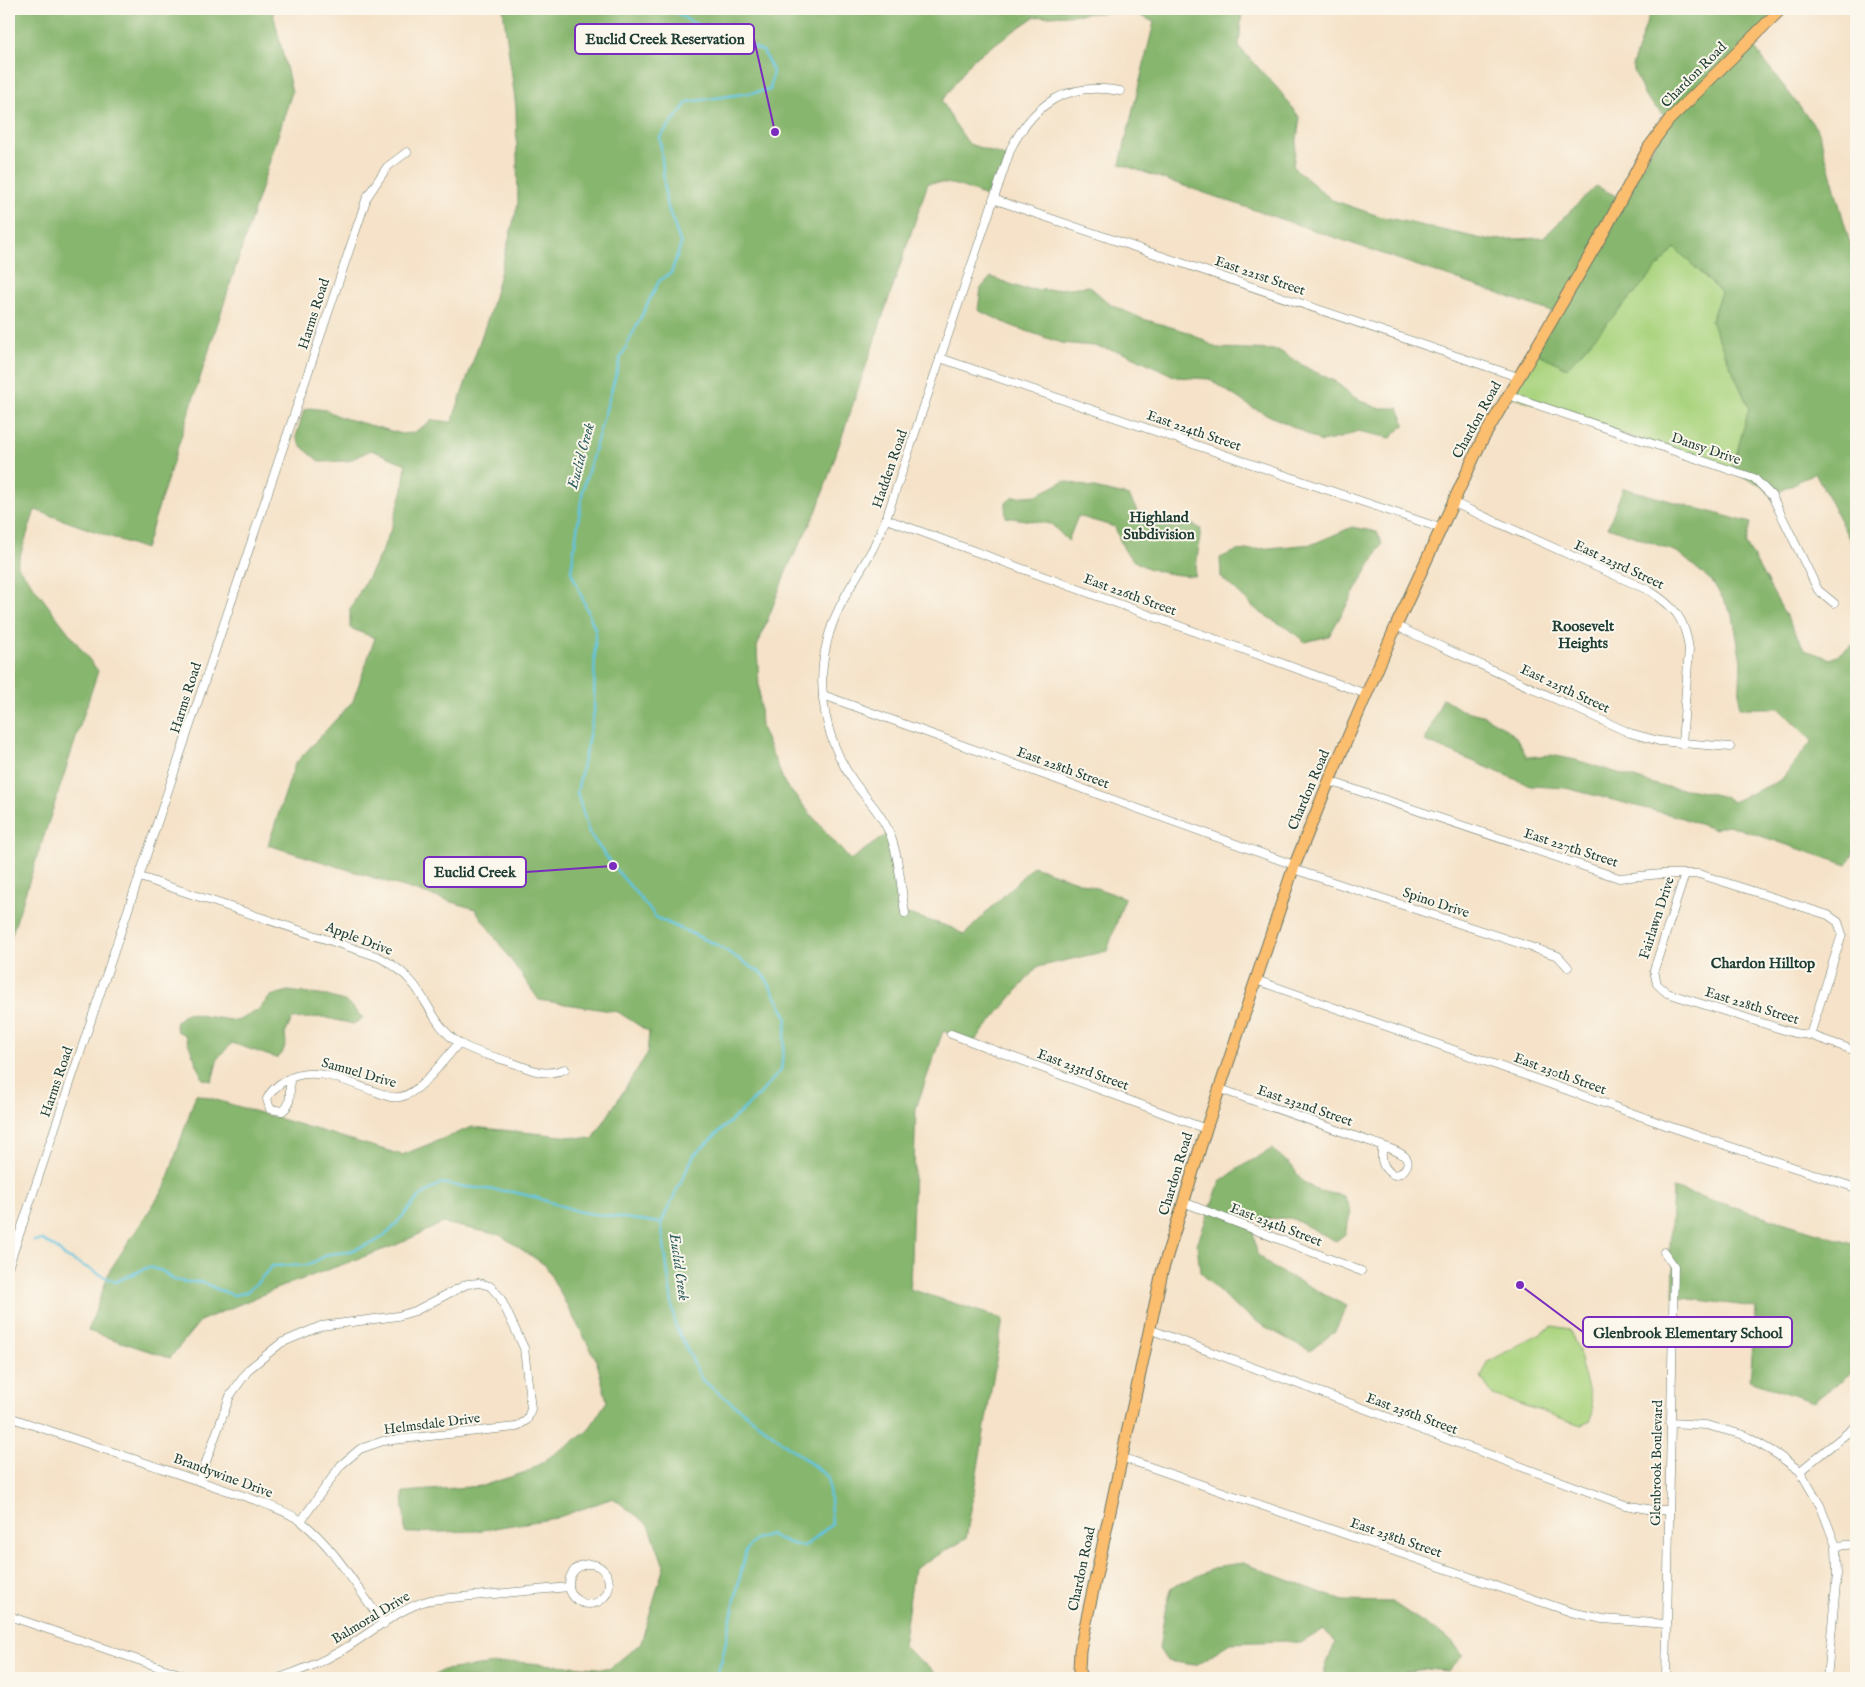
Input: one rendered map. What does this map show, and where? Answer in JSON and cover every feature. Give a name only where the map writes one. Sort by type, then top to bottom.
[{"type":"main road","name":"Chardon Road","points":[[1081,1678],[1079,1670],[1080,1650],[1162,1272],[1206,1129],[1294,867],[1329,781],[1396,626],[1481,442],[1606,228],[1657,135],[1669,120],[1781,9]]},
{"type":"street","name":"Hadden Road","points":[[905,913],[889,833],[880,816],[838,756],[826,722],[822,665],[827,641],[838,608],[872,550],[886,520],[1011,148],[1020,130],[1039,109],[1058,97],[1079,89],[1120,90]]},
{"type":"street","name":"Harms Road","points":[[9,1264],[367,197],[387,167],[407,152]]},
{"type":"street","name":"East 221st Street","points":[[994,199],[1518,377]]},
{"type":"street","name":"East 224th Street","points":[[940,358],[1440,528]]},
{"type":"street","name":"Dansy Drive","points":[[1508,395],[1754,478],[1772,496],[1818,590],[1834,603]]},
{"type":"street","name":"East 223rd Street","points":[[1452,502],[1650,592],[1664,600],[1674,610],[1683,622],[1689,649],[1682,744]]},
{"type":"street","name":"East 226th Street","points":[[886,520],[1366,694]]},
{"type":"street","name":"East 225th Street","points":[[1396,626],[1630,733],[1659,741],[1730,747]]},
{"type":"street","name":"East 228th Street","points":[[823,695],[1294,867]]},
{"type":"street","name":"East 227th Street","points":[[1329,781],[1619,878],[1662,874],[1699,874],[1828,915],[1838,922],[1842,934],[1810,1035]]},
{"type":"street","name":"Spino Drive","points":[[1294,867],[1558,956],[1568,967]]},
{"type":"street","name":"Fairlawn Drive","points":[[1654,970],[1685,874]]},
{"type":"street","name":"Apple Drive","points":[[140,877],[379,957],[405,974],[440,1025],[459,1043],[542,1072],[554,1073],[565,1069]]},
{"type":"street","name":"East 228th Street","points":[[1654,970],[1657,984],[1667,993],[1794,1033],[1810,1035],[1856,1051]]},
{"type":"street","name":"East 230th Street","points":[[1256,980],[1676,1129],[1856,1188]]},
{"type":"street","name":"East 233rd Street","points":[[951,1034],[1206,1129]]},
{"type":"street","name":"Samuel Drive","points":[[290,1078],[301,1074],[318,1073],[388,1096],[400,1097],[411,1093],[419,1087],[459,1043]]},
{"type":"street","name":"East 232nd Street","points":[[1220,1089],[1383,1146]]},
{"type":"street","name":"East 234th Street","points":[[1183,1202],[1361,1271]]},
{"type":"street","name":"Glenbrook Boulevard","points":[[1664,1252],[1674,1266],[1666,1678]]},
{"type":"street","name":"Helmsdale Drive","points":[[199,1481],[230,1396],[249,1369],[281,1343],[321,1326],[398,1316],[415,1311],[467,1284],[479,1283],[490,1286],[500,1297],[524,1348],[531,1409],[527,1420],[516,1427],[383,1442],[360,1449],[340,1465],[301,1521]]},
{"type":"street","name":"East 236th Street","points":[[1149,1329],[1625,1505],[1650,1510],[1668,1510]]},
{"type":"street","name":"Brandywine Drive","points":[[9,1417],[261,1502],[301,1521],[321,1540],[384,1624]]},
{"type":"street","points":[[1670,1423],[1706,1425],[1744,1435],[1775,1452],[1800,1471],[1822,1507],[1836,1546],[1837,1574],[1827,1678]]},
{"type":"street","points":[[1800,1471],[1856,1426]]},
{"type":"street","name":"East 238th Street","points":[[1122,1457],[1571,1612],[1603,1619],[1666,1624]]},
{"type":"street","points":[[1836,1546],[1856,1544]]},
{"type":"street","points":[[584,1564],[599,1566],[606,1573],[608,1583],[604,1596],[591,1603],[577,1599],[573,1596],[569,1587],[572,1573],[584,1564]]},
{"type":"street","name":"Balmoral Drive","points":[[279,1678],[309,1667],[339,1652],[413,1605],[430,1600],[569,1587]]},
{"type":"street","points":[[9,1616],[191,1678]]},
{"type":"green space","points":[[9,9],[272,9],[292,92],[145,549],[35,510],[17,565],[98,671],[9,943]]},
{"type":"green space","points":[[503,9],[1242,9],[1239,47],[1279,90],[1300,118],[1293,167],[1332,200],[1379,216],[1487,240],[1543,238],[1596,186],[1622,199],[1669,121],[1645,97],[1632,66],[1651,9],[1781,9],[1749,41],[1819,132],[1851,247],[1856,255],[1856,552],[1815,472],[1772,496],[1763,487],[1732,471],[1749,408],[1711,321],[1721,292],[1675,248],[1567,368],[1533,351],[1555,313],[1120,164],[1154,22],[1130,11],[1034,17],[972,60],[942,101],[969,144],[1008,157],[993,199],[954,185],[937,182],[928,183],[817,510],[788,567],[757,647],[761,727],[785,784],[850,860],[889,833],[905,913],[953,928],[964,935],[1033,866],[1125,898],[1107,951],[1037,967],[973,1043],[943,1031],[916,1108],[910,1289],[1003,1319],[966,1539],[914,1569],[903,1646],[941,1678],[431,1678],[443,1670],[515,1662],[609,1669],[641,1643],[664,1566],[649,1525],[613,1498],[556,1518],[476,1531],[405,1533],[403,1492],[482,1486],[529,1471],[587,1432],[607,1401],[596,1359],[545,1265],[500,1235],[443,1223],[396,1245],[278,1288],[200,1321],[170,1358],[88,1331],[110,1270],[165,1187],[196,1094],[402,1155],[472,1127],[593,1139],[647,1054],[649,1032],[618,1012],[539,1000],[475,909],[268,845],[295,764],[353,701],[375,638],[350,628],[350,609],[380,555],[391,529],[403,489],[406,464],[371,450],[348,461],[320,462],[302,447],[296,437],[304,410],[309,408],[326,410],[340,417],[402,434],[413,433],[433,420],[452,422],[490,312],[518,204],[516,107]]},
{"type":"green space","points":[[1674,247],[1721,292],[1711,321],[1749,408],[1732,471],[1508,395],[1533,351],[1567,367]]},
{"type":"green space","points":[[991,277],[1024,289],[1048,290],[1089,286],[1111,305],[1143,319],[1188,332],[1217,348],[1278,350],[1309,369],[1336,382],[1352,396],[1377,408],[1398,408],[1405,424],[1391,438],[1358,431],[1340,438],[1321,442],[1253,408],[1209,379],[1176,377],[1126,353],[1094,346],[1061,343],[1012,326],[978,310],[981,288]]},
{"type":"green space","points":[[1064,481],[1129,496],[1138,513],[1148,525],[1179,528],[1190,523],[1201,529],[1195,576],[1160,572],[1143,566],[1124,550],[1115,527],[1078,516],[1068,541],[1051,524],[1006,517],[1005,504],[1012,497],[1037,495]]},
{"type":"green space","points":[[1623,488],[1751,523],[1746,544],[1805,650],[1831,659],[1856,643],[1856,848],[1847,865],[1728,825],[1713,829],[1679,817],[1566,788],[1531,786],[1425,741],[1443,698],[1461,710],[1482,715],[1502,726],[1516,737],[1527,757],[1551,755],[1576,760],[1660,786],[1726,797],[1732,802],[1781,780],[1812,741],[1779,708],[1739,708],[1741,661],[1733,616],[1713,582],[1677,552],[1608,527]]},
{"type":"green space","points":[[1352,527],[1377,532],[1382,544],[1329,636],[1305,642],[1289,629],[1259,612],[1221,577],[1220,558],[1236,551],[1313,544]]},
{"type":"green space","points":[[288,991],[327,996],[347,1002],[363,1018],[353,1024],[323,1017],[292,1019],[285,1034],[286,1043],[282,1054],[276,1058],[232,1043],[218,1058],[212,1081],[203,1079],[185,1035],[177,1031],[175,1023],[186,1013],[237,1021],[257,1011],[271,996]]},
{"type":"green space","points":[[1272,1149],[1292,1166],[1302,1181],[1316,1190],[1344,1196],[1351,1211],[1345,1234],[1336,1241],[1291,1218],[1251,1219],[1257,1254],[1272,1267],[1347,1306],[1335,1331],[1310,1351],[1262,1325],[1234,1306],[1200,1272],[1197,1244],[1220,1182],[1242,1166]]},
{"type":"green space","points":[[1673,1188],[1856,1245],[1856,1369],[1813,1402],[1750,1380],[1756,1307],[1673,1297],[1674,1266],[1667,1255],[1670,1247]]},
{"type":"green space","points":[[1553,1326],[1569,1329],[1579,1351],[1593,1411],[1589,1422],[1581,1425],[1493,1395],[1481,1378],[1488,1362]]},
{"type":"green space","points":[[1243,1563],[1343,1601],[1392,1602],[1453,1642],[1463,1656],[1448,1671],[1426,1669],[1405,1672],[1403,1678],[1323,1678],[1335,1643],[1324,1629],[1301,1643],[1285,1641],[1230,1643],[1195,1665],[1167,1661],[1159,1649],[1165,1611],[1172,1587],[1220,1566]]},
{"type":"waterway","points":[[9,62],[9,41],[14,21],[14,9]]},
{"type":"waterway","name":"Euclid Creek","points":[[670,9],[693,23],[763,51],[773,71],[770,90],[688,102],[660,137],[666,202],[681,244],[671,273],[659,281],[621,357],[583,489],[571,571],[595,629],[594,712],[577,792],[589,833],[613,866],[657,918],[717,945],[764,975],[787,1017],[781,1070],[759,1095],[694,1155],[661,1223],[675,1325],[702,1380],[828,1477],[832,1524],[804,1547],[779,1540],[770,1534],[756,1539],[746,1550],[722,1659],[715,1678]]},
{"type":"waterway","points":[[34,1241],[43,1240],[66,1257],[115,1282],[149,1267],[162,1271],[174,1280],[202,1282],[234,1295],[245,1293],[272,1266],[308,1265],[329,1254],[347,1252],[375,1242],[389,1232],[419,1197],[441,1183],[513,1192],[580,1212],[661,1223]]},
{"type":"place","name":"Euclid Creek Reservation","points":[[775,132]]},
{"type":"place","name":"Euclid Creek","points":[[613,866]]},
{"type":"place","name":"Glenbrook Elementary School","points":[[1520,1285]]},
{"type":"district","name":"Highland Subdivision","points":[[1159,526]]},
{"type":"district","name":"Roosevelt Heights","points":[[1583,634]]},
{"type":"district","name":"Chardon Hilltop","points":[[1763,963]]}]
